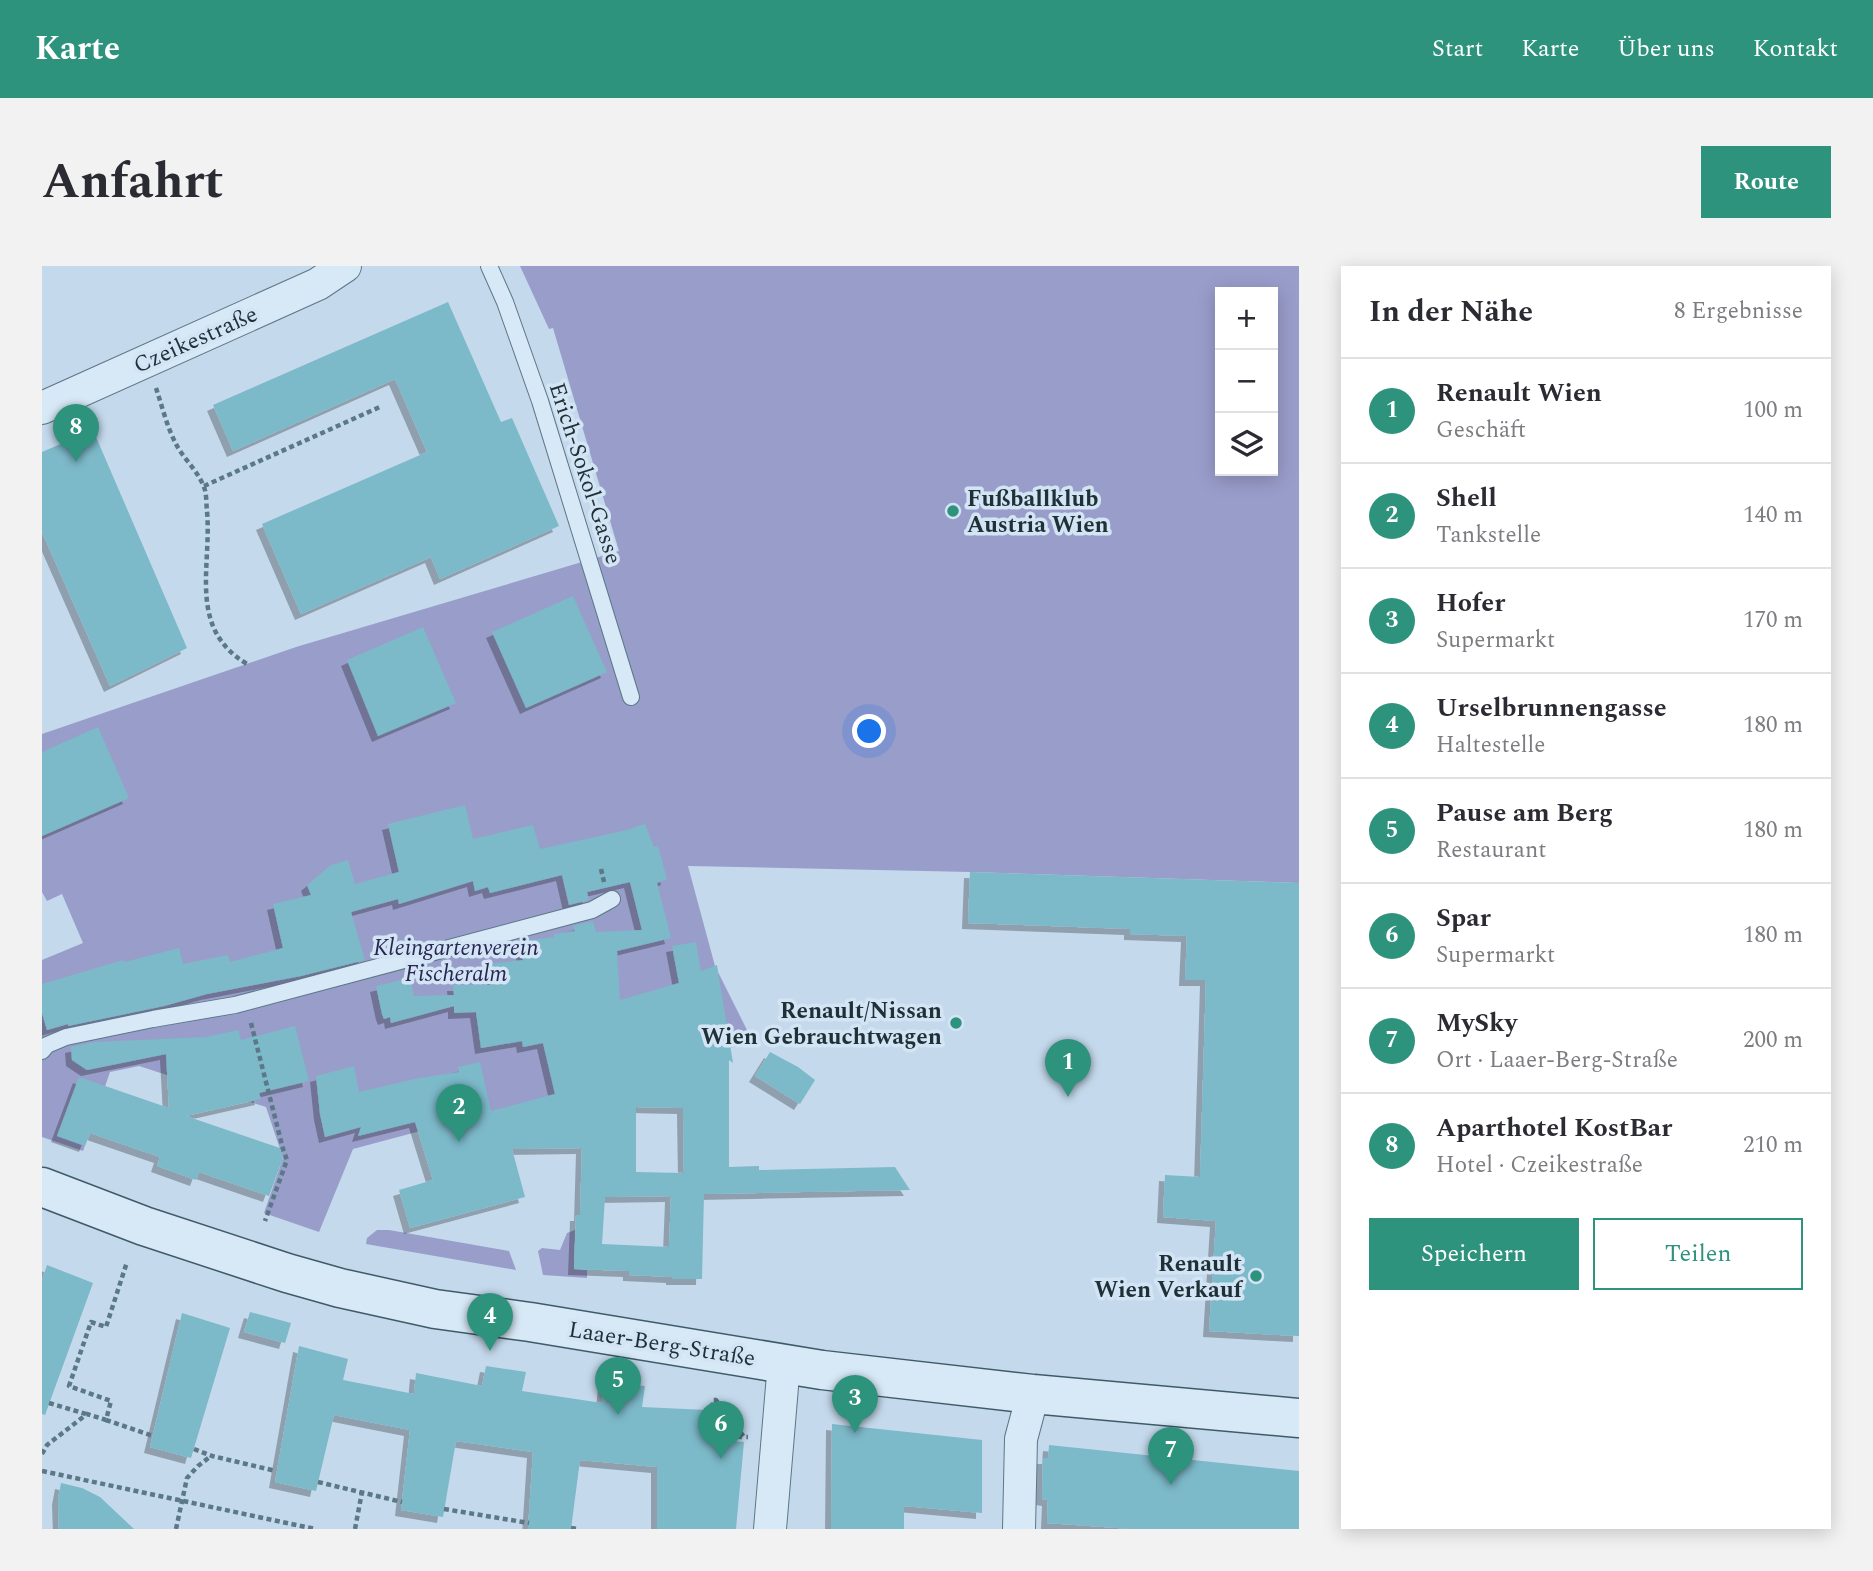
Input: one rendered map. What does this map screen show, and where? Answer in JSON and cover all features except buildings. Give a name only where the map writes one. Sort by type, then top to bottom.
[{"type":"main road","name":"Laaer-Berg-Straße","points":[[42,1187],[144,1226],[286,1273],[435,1309],[822,1370],[1033,1394],[1299,1418]]},
{"type":"street","name":"Czeikestraße","points":[[42,408],[318,284],[345,266]]},
{"type":"street","points":[[770,1529],[784,1363]]},
{"type":"street","points":[[1019,1529],[1021,1439],[1033,1394]]},
{"type":"lane","name":"Erich-Sokol-Gasse","points":[[489,266],[540,401],[631,696]]},
{"type":"lane","points":[[42,1051],[47,1045],[66,1037],[246,1002],[592,910],[612,899]]},
{"type":"path","points":[[146,361],[176,444],[204,486],[208,523],[205,596],[210,620],[217,637],[235,657],[247,664]]},
{"type":"path","points":[[204,486],[382,406]]},
{"type":"path","points":[[246,1002],[287,1160],[265,1221]]},
{"type":"path","points":[[106,1420],[111,1401],[69,1386],[91,1322],[106,1327],[127,1262]]},
{"type":"path","points":[[713,1399],[746,1437],[719,1438],[710,1435],[713,1399]]},
{"type":"path","points":[[49,1403],[153,1436]]},
{"type":"path","points":[[42,1453],[47,1445],[87,1414]]},
{"type":"path","points":[[194,1449],[276,1471]]},
{"type":"path","points":[[176,1529],[187,1478],[212,1456]]},
{"type":"path","points":[[42,1471],[316,1529]]},
{"type":"path","points":[[318,1482],[402,1502]]},
{"type":"path","points":[[355,1529],[362,1492]]},
{"type":"path","points":[[444,1509],[529,1522]]},
{"type":"path","points":[[571,1528],[579,1529]]},
{"type":"green space","name":"Kleingartenverein Fischeralm","points":[[520,266],[1299,266],[1299,883],[688,866],[715,966],[753,1042],[353,1149],[319,1232],[264,1213],[283,1158],[266,1107],[139,1066],[110,1072],[83,1151],[42,1137],[42,960],[83,943],[62,894],[47,901],[42,892],[42,734],[296,647],[619,551],[553,328],[549,329]]},
{"type":"green space","points":[[377,1230],[509,1251],[516,1270],[366,1244],[367,1238]]},
{"type":"green space","points":[[575,1230],[574,1269],[587,1270],[587,1278],[543,1275],[538,1251],[542,1248],[560,1250],[567,1233]]},
{"type":"place","name":"Aparthotel KostBar","points":[[76,462]]},
{"type":"place","name":"Fußballklub Austria Wien","points":[[953,511]]},
{"type":"place","name":"Renault/Nissan Wien Gebrauchtwagen","points":[[956,1023]]},
{"type":"place","name":"Renault Wien","points":[[1068,1097]]},
{"type":"place","name":"Shell","points":[[459,1142]]},
{"type":"place","name":"Renault Wien Verkauf","points":[[1256,1276]]},
{"type":"place","name":"Urselbrunnengasse","points":[[490,1351]]},
{"type":"place","name":"Pause am Berg","points":[[618,1415]]},
{"type":"place","name":"Hofer","points":[[855,1433]]},
{"type":"place","name":"Spar","points":[[721,1459]]},
{"type":"place","name":"MySky","points":[[1171,1485]]}]
